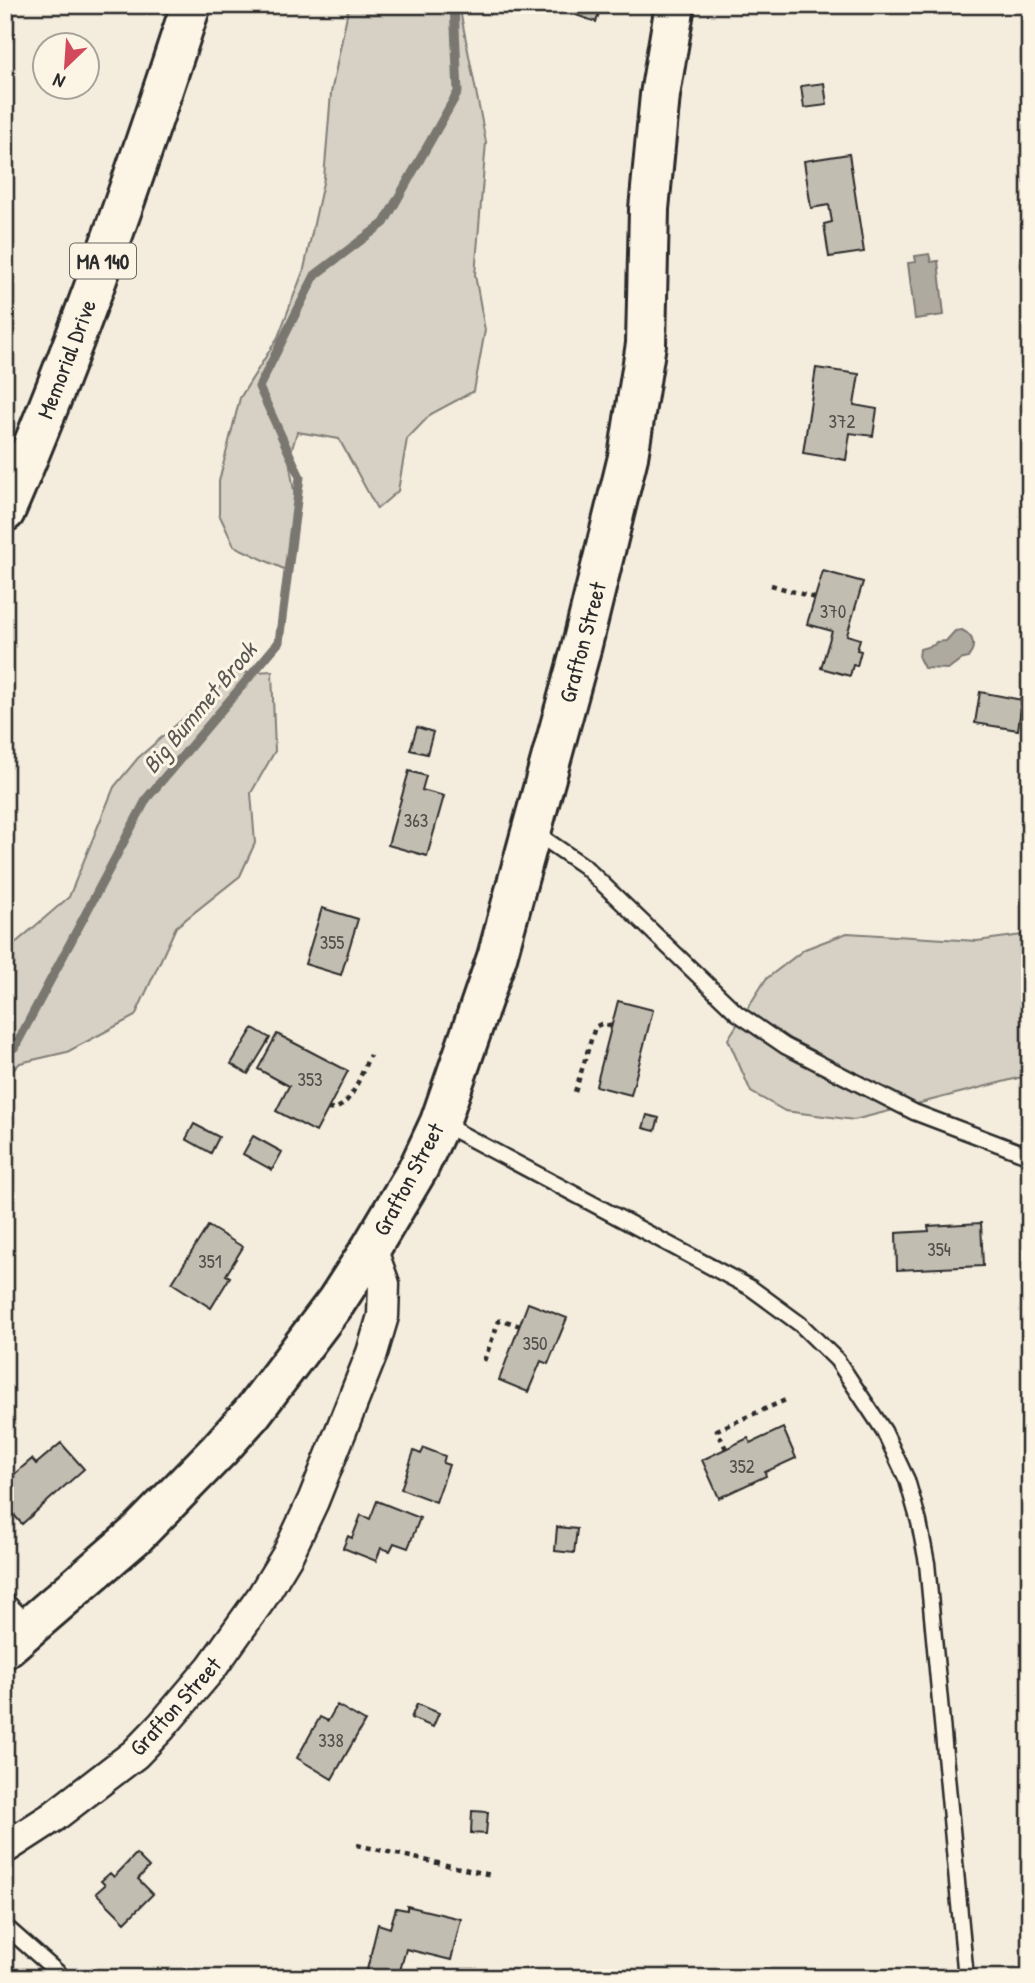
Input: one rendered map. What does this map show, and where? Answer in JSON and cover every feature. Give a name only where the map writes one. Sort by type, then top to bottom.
[{"type":"street","name":"Memorial Drive","points":[[5,513],[127,196],[191,5]]},
{"type":"street","name":"Grafton Street","points":[[14,1624],[137,1534],[219,1450],[282,1376],[371,1248],[419,1167],[440,1122],[489,981],[532,830],[604,559],[628,457],[646,344],[649,208],[660,95],[675,5]]},
{"type":"street","name":"Grafton Street","points":[[5,1848],[53,1817],[135,1754],[162,1727],[212,1667],[262,1597],[288,1554],[313,1501],[372,1353],[383,1316],[384,1284],[371,1248]]},
{"type":"lane","points":[[532,830],[584,866],[737,1013],[785,1046],[914,1112],[1030,1156]]},
{"type":"lane","points":[[440,1122],[739,1282],[775,1304],[837,1360],[884,1431],[907,1480],[927,1563],[966,1978]]},
{"type":"lane","points":[[5,1926],[64,1978]]},
{"type":"path","points":[[771,585],[815,598]]},
{"type":"path","points":[[575,1092],[595,1027],[601,1024],[611,1026]]},
{"type":"path","points":[[328,1109],[334,1110],[346,1104],[370,1055]]},
{"type":"path","points":[[484,1361],[499,1321],[520,1326]]},
{"type":"path","points":[[726,1449],[717,1430],[788,1399]]},
{"type":"path","points":[[357,1845],[491,1875]]},
{"type":"shaded area","points":[[349,5],[459,5],[486,142],[475,275],[485,330],[474,391],[431,414],[407,439],[398,491],[377,509],[339,439],[297,432],[289,459],[298,517],[286,570],[234,546],[219,514],[219,481],[240,398],[278,337],[304,269],[324,178],[331,93]]},
{"type":"shaded area","points":[[929,254],[931,262],[938,261],[944,315],[915,319],[908,263],[916,262],[915,256]]},
{"type":"shaded area","points":[[962,630],[973,642],[968,658],[960,660],[948,669],[924,668],[919,658],[920,649],[946,641],[955,631]]},
{"type":"shaded area","points":[[272,671],[275,751],[251,793],[255,843],[240,876],[176,927],[135,1016],[67,1052],[20,1063],[5,1078],[5,952],[69,897],[114,787],[138,758],[236,673]]},
{"type":"shaded area","points":[[847,933],[977,941],[1030,934],[1030,1072],[1022,1077],[854,1120],[785,1111],[751,1092],[728,1039],[766,979],[805,949]]},
{"type":"building","points":[[560,5],[602,5],[596,22],[559,9]]},
{"type":"building","points":[[824,83],[827,105],[804,108],[801,86]]},
{"type":"building","points":[[849,154],[864,252],[829,257],[824,224],[832,222],[829,205],[811,208],[804,161]]},
{"type":"building","points":[[816,368],[859,374],[854,405],[877,409],[873,436],[850,433],[846,460],[803,453]]},
{"type":"building","points":[[823,571],[863,582],[847,635],[860,639],[857,650],[861,651],[857,666],[853,665],[850,676],[821,668],[832,631],[807,624]]},
{"type":"building","points":[[980,692],[1022,700],[1018,730],[975,723]]},
{"type":"building","points":[[417,727],[433,732],[427,754],[410,750]]},
{"type":"building","points":[[409,771],[426,776],[422,790],[444,796],[427,856],[388,845]]},
{"type":"building","points":[[322,908],[358,919],[341,975],[305,964]]},
{"type":"building","points":[[618,1001],[653,1010],[631,1095],[596,1086]]},
{"type":"building","points":[[253,1028],[270,1038],[248,1074],[231,1064]]},
{"type":"building","points":[[277,1034],[348,1071],[316,1132],[276,1111],[289,1086],[258,1069]]},
{"type":"building","points":[[647,1115],[659,1118],[655,1131],[643,1128]]},
{"type":"building","points":[[194,1124],[219,1137],[211,1153],[186,1139]]},
{"type":"building","points":[[253,1136],[282,1152],[272,1170],[243,1154]]},
{"type":"building","points":[[981,1223],[983,1266],[897,1270],[896,1233],[929,1231],[928,1226]]},
{"type":"building","points":[[208,1226],[243,1247],[226,1275],[230,1277],[211,1308],[172,1283]]},
{"type":"building","points":[[528,1303],[567,1318],[548,1364],[541,1361],[528,1392],[499,1380]]},
{"type":"building","points":[[783,1428],[796,1458],[765,1472],[766,1476],[719,1498],[702,1460],[748,1438],[751,1443]]},
{"type":"building","points":[[61,1443],[84,1469],[22,1524],[5,1505],[5,1482],[32,1459],[36,1464]]},
{"type":"building","points":[[424,1448],[445,1456],[443,1463],[449,1465],[436,1502],[401,1489],[414,1451],[421,1454]]},
{"type":"building","points":[[377,1501],[420,1518],[408,1548],[394,1543],[390,1551],[381,1548],[376,1561],[343,1548],[348,1536],[352,1538],[361,1515],[370,1519]]},
{"type":"building","points":[[557,1527],[577,1529],[574,1553],[555,1551]]},
{"type":"building","points":[[417,1704],[439,1713],[433,1727],[411,1718]]},
{"type":"building","points":[[337,1705],[365,1721],[332,1779],[297,1758],[320,1717],[328,1721]]},
{"type":"building","points":[[472,1811],[488,1812],[486,1834],[471,1833]]},
{"type":"building","points":[[136,1854],[149,1867],[138,1879],[153,1894],[125,1922],[96,1893],[105,1885],[101,1881],[110,1873],[114,1877]]},
{"type":"building","points":[[407,1906],[461,1919],[451,1960],[406,1949],[398,1978],[365,1978],[378,1924],[390,1928],[396,1908],[407,1910]]},
{"type":"waterway","name":"Big Bummet Brook","points":[[5,1052],[15,1047],[147,798],[279,642],[300,477],[259,387],[315,275],[384,223],[458,92],[454,5]]}]
